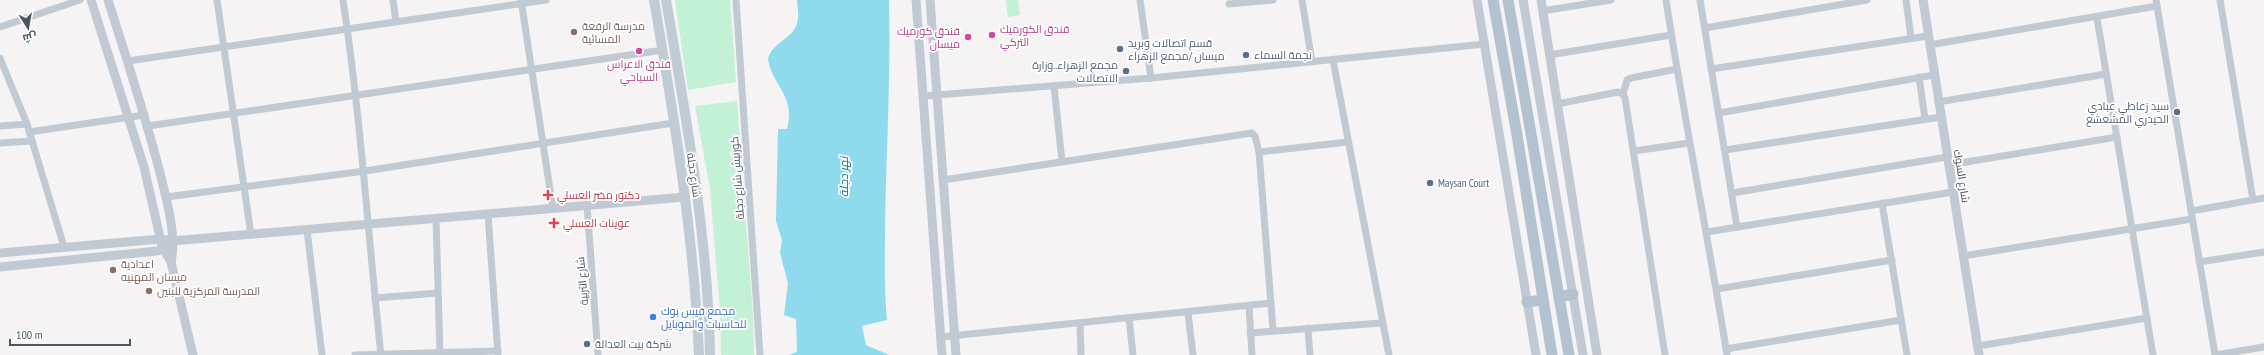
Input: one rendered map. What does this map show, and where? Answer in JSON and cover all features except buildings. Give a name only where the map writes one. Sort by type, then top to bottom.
[{"type":"main road","name":"شارع دجلة","points":[[654,0],[685,197],[697,312],[699,355]]},
{"type":"main road","name":"شارع دجلة","points":[[666,0],[687,123],[700,225],[710,312],[710,355]]},
{"type":"main road","points":[[1493,0],[1517,135],[1552,355]]},
{"type":"main road","points":[[1508,0],[1569,355]]},
{"type":"main road","points":[[1559,297],[1573,294]]},
{"type":"main road","points":[[1527,302],[1543,300]]},
{"type":"street","points":[[0,27],[80,0]]},
{"type":"street","points":[[91,0],[146,173],[163,250],[171,262]]},
{"type":"street","points":[[108,0],[148,126],[166,197],[172,241],[171,262],[193,355]]},
{"type":"street","points":[[217,0],[235,114],[251,235]]},
{"type":"street","points":[[343,0],[365,171],[367,225],[381,354]]},
{"type":"street","points":[[393,0],[396,22]]},
{"type":"street","points":[[128,61],[522,2],[546,0]]},
{"type":"street","name":"كورنيش شارع دجلة","points":[[736,0],[760,355]]},
{"type":"street","points":[[916,0],[942,355]]},
{"type":"street","points":[[930,0],[956,355]]},
{"type":"street","points":[[1140,0],[1151,78]]},
{"type":"street","points":[[1229,4],[1273,0]]},
{"type":"street","points":[[1302,0],[1312,62]]},
{"type":"street","points":[[1477,0],[1536,355]]},
{"type":"street","points":[[1523,0],[1583,355]]},
{"type":"street","points":[[1541,0],[1597,355]]},
{"type":"street","points":[[1542,11],[1611,0]]},
{"type":"street","points":[[1666,0],[1689,143],[1707,232],[1727,352],[1901,320]]},
{"type":"street","points":[[1700,0],[1737,227]]},
{"type":"street","points":[[1705,28],[1867,0]]},
{"type":"street","points":[[1906,0],[1911,38]]},
{"type":"street","name":"شارع السوك","points":[[1923,0],[1940,117],[1979,350]]},
{"type":"street","points":[[2220,0],[2253,200]]},
{"type":"street","points":[[522,2],[542,145],[553,209]]},
{"type":"street","points":[[1711,68],[1911,38],[1928,40],[2097,18],[2157,3],[2215,355],[2264,347]]},
{"type":"street","points":[[2097,18],[2153,355]]},
{"type":"street","points":[[1549,55],[1672,35]]},
{"type":"street","points":[[924,96],[1151,78],[1485,44]]},
{"type":"street","points":[[148,126],[662,50]]},
{"type":"street","points":[[0,58],[27,124],[64,247]]},
{"type":"street","points":[[1333,60],[1381,322],[1389,355]]},
{"type":"street","points":[[1665,355],[1634,151],[1623,94],[1627,80],[1631,78],[1677,70]]},
{"type":"street","points":[[1938,102],[2106,74]]},
{"type":"street","points":[[1718,113],[1934,75]]},
{"type":"street","points":[[1918,77],[1925,119]]},
{"type":"street","points":[[1054,86],[1062,162]]},
{"type":"street","points":[[1557,104],[1618,92],[1623,94]]},
{"type":"street","points":[[29,132],[128,118],[144,114]]},
{"type":"street","points":[[1725,150],[1940,117]]},
{"type":"street","points":[[166,197],[365,171],[542,145],[673,123]]},
{"type":"street","points":[[0,126],[27,124]]},
{"type":"street","points":[[943,180],[1252,133],[1255,136],[1259,152],[1273,330]]},
{"type":"street","points":[[1732,193],[2117,138]]},
{"type":"street","points":[[0,143],[32,142]]},
{"type":"street","points":[[1259,152],[1348,142]]},
{"type":"street","points":[[1634,151],[1689,143]]},
{"type":"street","points":[[1707,232],[1953,192]]},
{"type":"street","points":[[0,253],[160,239],[172,241],[251,235],[685,197]]},
{"type":"street","points":[[2191,210],[2264,198]]},
{"type":"street","points":[[1882,203],[1907,355]]},
{"type":"street","name":"شارع التربية","points":[[587,205],[598,355]]},
{"type":"street","points":[[356,355],[498,353],[488,214]]},
{"type":"street","points":[[436,219],[440,353]]},
{"type":"street","points":[[1963,256],[2192,219]]},
{"type":"street","points":[[307,230],[322,355]]},
{"type":"street","points":[[0,266],[163,250],[172,241]]},
{"type":"street","points":[[2199,262],[2264,252]]},
{"type":"street","points":[[1717,289],[1892,260]]},
{"type":"street","points":[[375,298],[438,293]]},
{"type":"street","points":[[941,337],[1271,304]]},
{"type":"street","points":[[1248,306],[1252,355]]},
{"type":"street","points":[[1188,313],[1193,355]]},
{"type":"street","points":[[1129,318],[1133,355]]},
{"type":"street","points":[[1979,350],[2147,318]]},
{"type":"street","points":[[1250,333],[1381,322]]},
{"type":"street","points":[[1080,323],[1081,355]]},
{"type":"street","points":[[1308,328],[1310,355]]},
{"type":"green space","points":[[675,0],[730,0],[736,82],[688,90]]},
{"type":"green space","points":[[1006,0],[1018,0],[1020,15],[1008,17]]},
{"type":"green space","points":[[737,101],[753,316],[754,355],[721,355],[720,312],[710,189],[695,106]]},
{"type":"water","name":"نهر دجلة","points":[[797,0],[889,0],[889,87],[885,232],[885,287],[887,320],[862,326],[866,345],[889,355],[789,355],[797,352],[796,319],[784,315],[788,283],[780,253],[782,240],[776,221],[778,129],[787,129],[789,117],[786,99],[774,77],[768,59],[774,48],[789,36],[796,26],[798,17]]},
{"type":"place","name":"مدرسة الرفعة المسائية","points":[[574,32]]},
{"type":"place","name":"فندق الكورميك التركي","points":[[992,35]]},
{"type":"place","name":"فندق كورميك ميسان","points":[[968,37]]},
{"type":"place","name":"قسم اتصالات وبريد ميسان /مجمع الزهراء","points":[[1120,49]]},
{"type":"place","name":"فندق الاعراس السياحي","points":[[639,51]]},
{"type":"place","name":"نجمة السماء","points":[[1246,55]]},
{"type":"place","name":"مجمع الزهراء..وزارة الاتصالات","points":[[1126,71]]},
{"type":"place","name":"سيد زعاطي عبادي الحيدري المشعشع","points":[[2177,112]]},
{"type":"place","name":"Maysan Court","points":[[1430,183]]},
{"type":"place","name":"دكتور مضر العسلي","points":[[548,195]]},
{"type":"place","name":"عوينات العسلي","points":[[554,223]]},
{"type":"place","name":"اعدادية ميسان المهنيه","points":[[113,270]]},
{"type":"place","name":"المدرسة المركزية للبنين","points":[[149,291]]},
{"type":"place","name":"مجمع فيس بوك للحاسبات والموبايل","points":[[653,317]]},
{"type":"place","name":"شركة بيت العدالة","points":[[587,344]]}]
